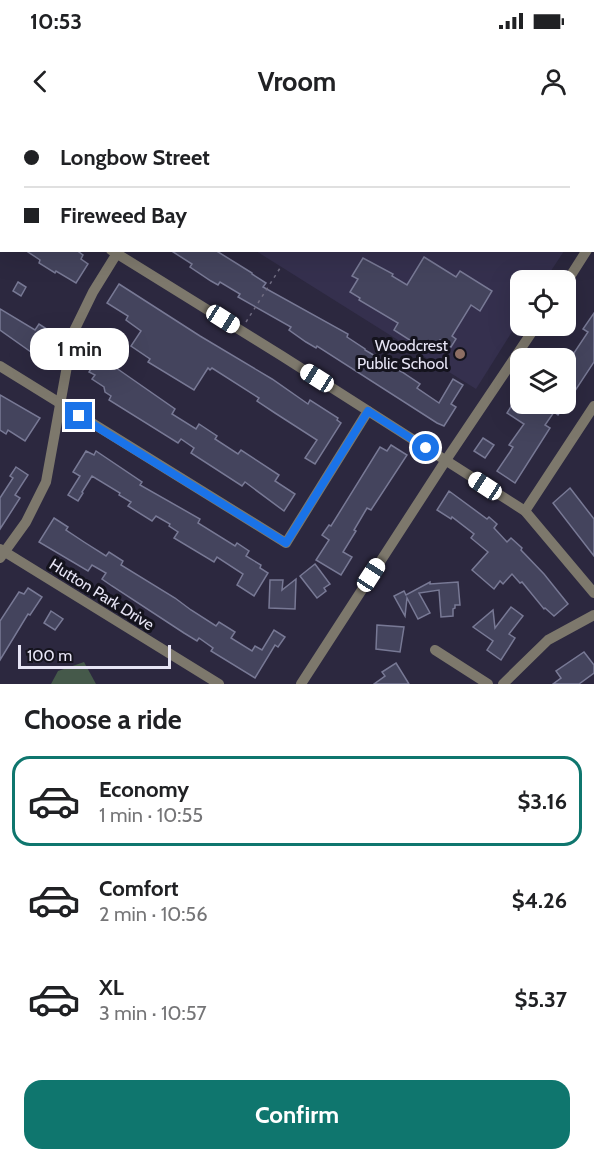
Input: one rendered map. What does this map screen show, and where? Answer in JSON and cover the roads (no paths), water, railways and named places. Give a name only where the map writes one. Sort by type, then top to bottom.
[{"type":"street","points":[[1,553],[26,522],[46,482],[73,333],[116,252],[525,511],[594,593]]},
{"type":"street","points":[[575,270],[587,252]]},
{"type":"street","points":[[301,684],[529,336]]},
{"type":"street","points":[[0,366],[286,543],[368,411]]},
{"type":"street","points":[[525,511],[594,406]]},
{"type":"street","name":"Hutton Park Drive","points":[[1,553],[219,684]]},
{"type":"street","points":[[503,684],[548,640],[594,615]]},
{"type":"street","points":[[435,650],[488,684]]},
{"type":"place","name":"Woodcrest Public School","points":[[460,354]]}]
